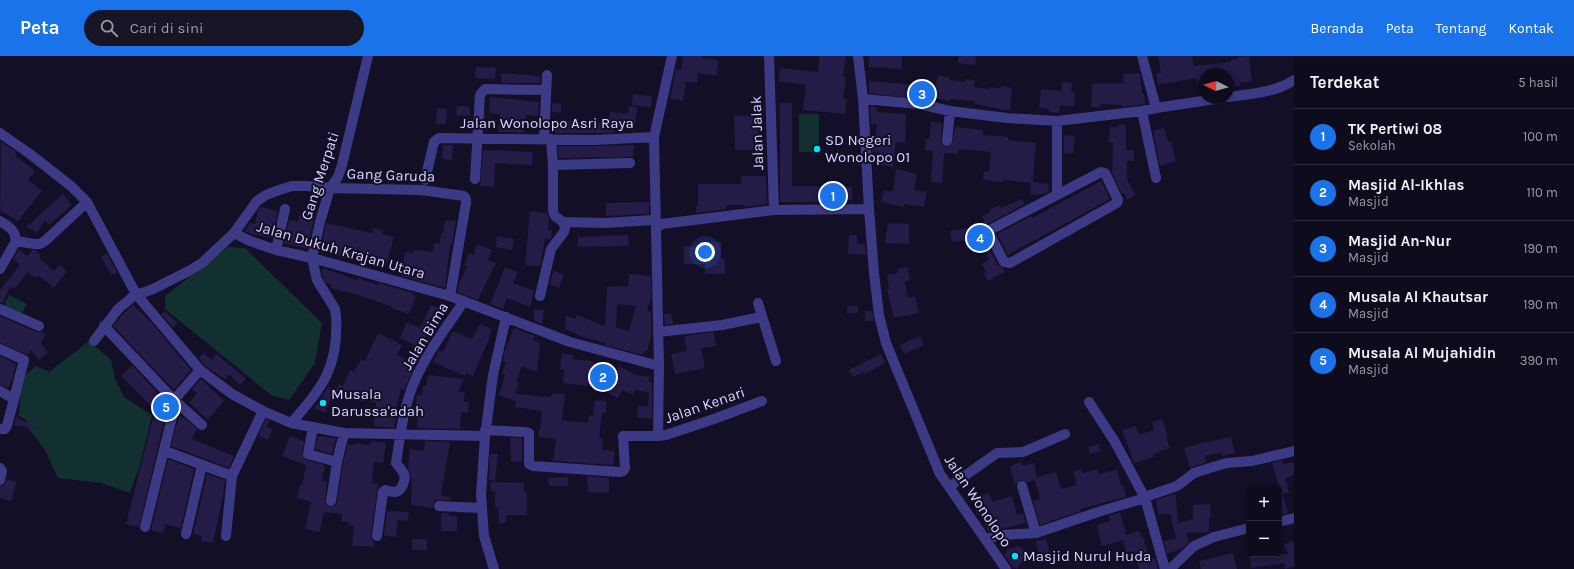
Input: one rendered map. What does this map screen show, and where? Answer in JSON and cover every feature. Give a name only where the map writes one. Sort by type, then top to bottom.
[{"type":"street","name":"Gang Merpati","points":[[312,258],[320,222],[330,188],[338,177],[342,165],[368,56]]},
{"type":"street","name":"Jalan Kenari","points":[[658,436],[659,366],[654,138],[672,56]]},
{"type":"street","name":"Jalan Jalak","points":[[769,56],[774,210]]},
{"type":"street","name":"Jalan Wonolopo","points":[[858,56],[863,99],[869,209],[879,315],[888,349],[935,464],[949,487],[1006,569]]},
{"type":"street","points":[[1142,56],[1156,108]]},
{"type":"street","points":[[540,296],[552,249],[564,232],[565,228],[563,222],[555,216],[553,211],[552,165],[547,139],[547,75]]},
{"type":"street","points":[[1234,96],[1272,90],[1284,86],[1294,80]]},
{"type":"street","points":[[475,179],[476,137],[480,95],[484,89],[546,90]]},
{"type":"street","points":[[863,99],[919,104],[950,111],[1007,118],[1057,121],[1142,112],[1156,108],[1198,102]]},
{"type":"street","points":[[947,141],[950,111]]},
{"type":"street","points":[[1142,112],[1156,178]]},
{"type":"street","points":[[1057,121],[1057,195]]},
{"type":"street","points":[[0,133],[71,186],[87,202],[136,294],[200,370],[232,394],[263,411],[290,423],[344,433],[485,433]]},
{"type":"street","name":"Jalan Wonolopo Asri Raya","points":[[425,180],[434,142],[439,138],[476,137],[595,140],[654,138]]},
{"type":"street","points":[[552,165],[630,163]]},
{"type":"street","points":[[1103,172],[1118,200],[1117,204],[1056,238],[1010,263],[1004,262],[989,231],[1057,195],[1103,172]]},
{"type":"street","name":"Gang Garuda","points":[[234,233],[257,201],[266,195],[292,186],[399,189],[464,196],[466,199],[466,204],[450,296]]},
{"type":"street","points":[[16,241],[40,244],[87,202]]},
{"type":"street","points":[[276,250],[285,209]]},
{"type":"street","points":[[563,222],[605,223],[653,220],[656,225],[774,210],[869,209]]},
{"type":"street","points":[[0,221],[12,229],[15,234],[16,241],[0,269]]},
{"type":"street","name":"Jalan Dukuh Krajan Utara","points":[[94,340],[118,310],[136,294],[153,290],[187,272],[214,253],[234,233],[250,241],[276,250],[312,258],[450,296],[570,342],[659,366]]},
{"type":"street","points":[[290,423],[316,395],[326,380],[333,358],[336,316],[335,309],[317,280],[312,258]]},
{"type":"street","name":"Jalan Bima","points":[[377,536],[383,492],[385,490],[394,492],[398,491],[401,488],[405,478],[403,472],[396,464],[400,433],[406,406],[416,378],[429,353],[464,301]]},
{"type":"street","points":[[758,303],[776,361]]},
{"type":"street","points":[[0,309],[39,326]]},
{"type":"street","points":[[494,569],[484,536],[481,508],[485,433],[493,376],[506,317]]},
{"type":"street","points":[[658,332],[722,325],[762,317]]},
{"type":"street","points":[[104,326],[174,400],[202,425]]},
{"type":"street","points":[[0,349],[24,360],[7,426],[5,429],[0,429]]},
{"type":"street","points":[[145,527],[165,450],[175,405],[174,400],[200,370]]},
{"type":"street","points":[[0,391],[14,399]]},
{"type":"street","name":"Jalan Kenari","points":[[485,433],[529,433],[529,464],[533,466],[620,472],[624,471],[625,468],[623,436],[666,435],[762,401]]},
{"type":"street","points":[[1089,402],[1115,442],[1145,498],[1165,569]]},
{"type":"street","points":[[226,536],[232,476],[263,411]]},
{"type":"street","points":[[313,427],[308,454],[337,462]]},
{"type":"street","points":[[331,501],[337,462],[344,433]]},
{"type":"street","points":[[949,487],[997,453],[1023,452],[1065,434]]},
{"type":"street","points":[[165,450],[232,476]]},
{"type":"street","points":[[987,540],[1001,535],[1036,533],[1145,498],[1177,486],[1194,473],[1213,467],[1232,462],[1252,461],[1294,451]]},
{"type":"street","points":[[186,534],[202,465]]},
{"type":"street","points":[[0,480],[1,469]]},
{"type":"street","points":[[1022,486],[1036,533]]},
{"type":"street","points":[[439,506],[481,508]]},
{"type":"street","points":[[1282,521],[1294,518]]},
{"type":"street","points":[[1170,569],[1194,546],[1214,537],[1246,529]]},
{"type":"green space","points":[[799,114],[819,114],[819,152],[799,152]]},
{"type":"green space","points":[[228,247],[245,248],[322,323],[315,363],[289,400],[271,395],[165,309],[165,296]]},
{"type":"green space","points":[[9,295],[27,304],[21,315],[4,306]]},
{"type":"green space","points":[[89,341],[111,360],[115,379],[124,397],[152,415],[140,465],[130,493],[101,483],[58,478],[45,450],[26,425],[26,420],[19,416],[21,379],[36,366],[49,372]]},
{"type":"building","points":[[683,56],[702,56],[702,58],[719,60],[716,76],[698,73],[697,83],[686,82],[683,101],[670,99],[676,69],[681,70]]},
{"type":"building","points":[[819,56],[846,56],[843,76],[846,77],[843,99],[847,99],[845,114],[803,110],[806,85],[778,81],[780,68],[818,72]]},
{"type":"building","points":[[869,56],[902,56],[902,69],[869,67]]},
{"type":"building","points":[[958,56],[976,56],[975,65],[958,63]]},
{"type":"building","points":[[1158,56],[1192,56],[1194,66],[1231,62],[1231,60],[1238,59],[1238,57],[1249,56],[1252,81],[1239,83],[1240,86],[1234,86],[1234,68],[1198,68],[1198,82],[1196,78],[1158,85],[1156,73],[1161,73]]},
{"type":"building","points":[[476,67],[496,68],[495,79],[475,78]]},
{"type":"building","points":[[502,73],[540,76],[540,83],[501,83]]},
{"type":"building","points":[[1140,73],[1142,93],[1144,93],[1145,104],[1122,107],[1122,105],[1100,104],[1100,107],[1091,107],[1092,84],[1124,83],[1123,74]]},
{"type":"building","points":[[938,75],[950,78],[950,80],[965,82],[965,79],[975,80],[974,87],[989,89],[989,87],[1000,88],[1001,86],[1012,88],[1010,111],[974,104],[975,101],[950,99],[950,101],[930,97],[929,100],[869,93],[869,81],[917,85],[935,91]]},
{"type":"building","points":[[1062,82],[1072,83],[1071,92],[1075,93],[1074,107],[1060,105],[1059,113],[1049,112],[1049,109],[1039,108],[1041,89],[1061,91]]},
{"type":"building","points":[[633,94],[652,96],[651,108],[632,105]]},
{"type":"building","points":[[490,97],[539,102],[538,116],[526,115],[524,133],[498,132],[500,114],[489,113]]},
{"type":"building","points":[[552,103],[561,104],[561,113],[552,112]]},
{"type":"building","points":[[780,103],[792,103],[792,186],[852,187],[852,200],[837,200],[837,202],[780,202]]},
{"type":"building","points":[[457,106],[470,107],[470,116],[456,115]]},
{"type":"building","points":[[629,106],[637,107],[635,125],[609,122],[610,112],[628,114]]},
{"type":"building","points":[[870,106],[877,107],[876,112],[906,114],[905,143],[896,142],[893,167],[880,165],[881,153],[872,152],[872,143],[875,143],[877,124],[871,124]]},
{"type":"building","points":[[437,108],[447,109],[446,124],[436,124]]},
{"type":"building","points":[[734,116],[758,116],[760,150],[735,150]]},
{"type":"building","points":[[554,120],[615,124],[614,133],[553,133]]},
{"type":"building","points":[[931,122],[942,123],[941,144],[946,147],[952,144],[955,127],[983,130],[983,135],[1008,137],[1008,140],[1036,143],[1033,182],[1049,184],[1048,192],[1037,195],[1030,194],[1031,183],[1003,180],[1003,182],[983,180],[984,171],[989,171],[991,152],[959,149],[958,154],[944,153],[942,183],[931,182],[933,151],[925,150],[926,139],[929,139]]},
{"type":"building","points":[[1118,124],[1126,125],[1126,150],[1134,150],[1134,161],[1127,161],[1127,179],[1135,195],[1127,200],[1124,193],[1122,194],[1112,173],[1113,142],[1109,142],[1110,127],[1118,127]]},
{"type":"building","points":[[1164,128],[1168,142],[1171,141],[1176,161],[1160,166],[1153,131]]},
{"type":"building","points":[[1064,135],[1075,136],[1073,154],[1064,153]]},
{"type":"building","points":[[1,141],[16,152],[15,155],[35,171],[28,180],[42,191],[18,221],[0,210]]},
{"type":"building","points":[[443,145],[453,145],[452,160],[442,159]]},
{"type":"building","points":[[634,145],[633,157],[559,158],[558,146]]},
{"type":"building","points":[[483,150],[533,152],[532,165],[495,163],[494,187],[480,186]]},
{"type":"building","points":[[896,169],[917,174],[914,190],[927,192],[924,207],[904,204],[904,207],[881,202],[884,190],[891,192],[893,190]]},
{"type":"building","points":[[741,176],[766,176],[767,204],[744,207],[744,205],[726,205],[726,209],[696,213],[696,206],[698,206],[698,184],[741,184]]},
{"type":"building","points":[[1101,181],[1110,199],[1008,255],[997,234],[1031,216],[1032,218]]},
{"type":"building","points":[[63,194],[72,205],[49,225],[45,220],[37,233],[26,227]]},
{"type":"building","points":[[1022,199],[1025,204],[986,225],[982,216],[990,212],[989,210],[999,205],[1000,208]]},
{"type":"building","points":[[649,202],[649,214],[606,216],[606,203]]},
{"type":"building","points":[[261,207],[278,211],[272,238],[251,234],[245,231],[250,223],[255,224],[258,210]]},
{"type":"building","points":[[530,211],[547,213],[549,219],[548,230],[552,230],[551,239],[545,239],[540,266],[525,265]]},
{"type":"building","points":[[300,215],[314,218],[307,249],[284,243],[289,220],[298,222]]},
{"type":"building","points":[[445,220],[456,221],[452,244],[450,244],[445,288],[401,276],[405,252],[413,253],[414,250],[433,252],[434,243],[440,244],[441,233],[443,233]]},
{"type":"building","points":[[326,223],[372,233],[373,228],[383,230],[382,234],[394,237],[386,266],[334,255],[335,252],[321,249]]},
{"type":"building","points":[[888,223],[909,224],[909,244],[885,243]]},
{"type":"building","points":[[968,228],[969,240],[952,242],[950,231]]},
{"type":"building","points":[[984,228],[983,236],[998,265],[1003,268],[1005,272],[988,281],[984,274],[986,272],[982,264],[989,260],[981,245],[978,247],[971,235]]},
{"type":"building","points":[[628,235],[629,246],[578,247],[578,237]]},
{"type":"building","points":[[849,235],[857,235],[857,244],[865,244],[866,255],[848,254]]},
{"type":"building","points":[[497,236],[514,239],[512,250],[496,247]]},
{"type":"building","points":[[705,242],[721,242],[721,259],[725,260],[725,274],[705,274],[705,264],[684,264],[684,246],[705,247]]},
{"type":"building","points":[[477,244],[492,250],[488,260],[496,263],[478,300],[457,292],[460,279],[461,280],[467,266],[464,265],[469,253],[473,255]]},
{"type":"building","points":[[19,249],[27,256],[32,250],[35,250],[41,256],[39,258],[54,271],[60,265],[67,271],[54,288],[38,275],[35,278],[28,272],[14,289],[11,286],[2,303],[0,303],[0,290],[20,265],[13,259]]},
{"type":"building","points":[[107,253],[117,272],[111,275],[101,257]]},
{"type":"building","points":[[505,267],[518,272],[513,283],[534,291],[530,307],[507,298],[503,309],[490,304]]},
{"type":"building","points":[[907,267],[910,280],[905,281],[908,298],[915,296],[919,313],[894,318],[887,289],[889,289],[887,275],[898,273],[897,269]]},
{"type":"building","points":[[323,268],[357,280],[358,278],[377,285],[378,283],[413,293],[413,295],[416,296],[409,314],[391,308],[391,306],[331,288],[332,285],[326,283],[323,278]]},
{"type":"building","points":[[553,271],[564,275],[559,288],[550,284]]},
{"type":"building","points":[[629,274],[651,276],[651,297],[647,311],[651,312],[652,333],[647,351],[645,350],[643,355],[605,345],[606,343],[586,338],[565,329],[566,315],[575,319],[577,315],[605,326],[607,286],[628,287]],"holes":[[[617,304],[636,306],[629,331],[616,327]]]},
{"type":"building","points":[[133,305],[152,323],[191,370],[174,390],[113,326]]},
{"type":"building","points":[[431,305],[443,311],[436,325],[432,323],[420,348],[400,338],[407,322],[420,328]]},
{"type":"building","points":[[847,306],[858,306],[858,313],[847,313]]},
{"type":"building","points":[[534,309],[544,310],[542,324],[534,321]]},
{"type":"building","points":[[165,311],[177,323],[173,328],[161,314]]},
{"type":"building","points":[[865,311],[872,311],[874,321],[865,321]]},
{"type":"building","points":[[671,313],[673,324],[665,325],[664,315]]},
{"type":"building","points":[[0,316],[36,332],[46,334],[41,343],[48,353],[39,360],[31,350],[28,355],[0,343]]},
{"type":"building","points":[[480,324],[492,329],[473,376],[466,373],[465,376],[433,362],[439,350],[443,352],[453,331],[472,339]]},
{"type":"building","points":[[514,328],[535,336],[533,340],[540,343],[537,372],[522,366],[516,381],[519,382],[515,394],[551,397],[552,393],[565,394],[562,420],[588,423],[589,415],[593,416],[595,400],[607,401],[606,413],[602,413],[599,438],[603,438],[602,450],[615,451],[613,465],[553,461],[556,439],[538,437],[542,411],[515,407],[516,401],[499,395],[505,375],[502,373],[506,362],[503,361],[505,350]]},
{"type":"building","points":[[714,332],[716,346],[701,348],[705,368],[675,374],[671,354],[687,351],[684,336]]},
{"type":"building","points":[[378,333],[402,345],[397,355],[416,364],[404,390],[401,389],[396,409],[398,409],[394,428],[374,426],[376,403],[364,400],[363,402],[346,394],[345,396],[335,392],[339,384],[343,386],[350,370],[354,372],[361,359],[365,361]]},
{"type":"building","points":[[920,336],[924,345],[904,354],[900,345]]},
{"type":"building","points":[[203,353],[212,360],[216,354],[246,379],[240,385],[229,374],[225,379],[204,365],[199,358]]},
{"type":"building","points":[[562,354],[574,355],[573,359],[592,361],[615,373],[619,366],[636,375],[650,377],[649,382],[652,382],[652,419],[637,417],[638,406],[648,407],[649,392],[635,390],[633,395],[622,390],[618,398],[590,381],[589,386],[563,383],[564,369],[560,369]]},
{"type":"building","points":[[881,354],[885,363],[865,374],[864,372],[853,377],[849,370]]},
{"type":"building","points":[[0,356],[16,364],[12,380],[8,388],[0,385]]},
{"type":"building","points":[[132,365],[168,405],[139,527],[126,524],[155,410],[121,376]]},
{"type":"building","points":[[428,375],[464,379],[458,392],[465,392],[464,402],[469,402],[468,413],[461,412],[460,429],[417,428],[419,406],[416,406],[417,395],[422,395],[423,386],[426,386]]},
{"type":"building","points":[[201,379],[224,401],[208,420],[189,403],[197,393],[192,389]]},
{"type":"building","name":"Musala Darussa'adah","points":[[328,387],[335,390],[325,413],[314,408]]},
{"type":"building","points":[[179,416],[186,419],[197,429],[192,439],[234,456],[229,468],[171,446]]},
{"type":"building","points":[[16,417],[36,427],[36,429],[14,425]]},
{"type":"building","points":[[266,419],[270,421],[267,426],[273,429],[268,440],[258,436]]},
{"type":"building","points":[[1162,419],[1170,448],[1153,454],[1154,457],[1134,463],[1122,430],[1136,426],[1139,435],[1154,430],[1152,422]]},
{"type":"building","points":[[290,436],[304,441],[302,453],[304,459],[325,465],[322,481],[327,482],[325,503],[330,507],[336,505],[337,502],[343,463],[348,444],[355,445],[355,443],[370,445],[371,441],[386,443],[383,463],[374,462],[372,483],[378,484],[371,535],[371,539],[374,542],[374,547],[352,546],[354,526],[348,525],[349,522],[341,521],[342,514],[324,512],[320,532],[305,529],[311,502],[297,498],[300,484],[302,485],[306,465],[282,456]]},
{"type":"building","points":[[318,436],[336,438],[332,454],[315,449]]},
{"type":"building","points":[[1231,437],[1235,453],[1222,456],[1221,452],[1205,456],[1206,462],[1190,468],[1184,448]]},
{"type":"building","points":[[510,438],[522,438],[522,461],[511,462]]},
{"type":"building","points":[[425,441],[450,442],[441,496],[451,497],[451,500],[436,500],[433,503],[433,508],[411,505],[412,482],[408,468],[410,449],[424,451]]},
{"type":"building","points":[[1099,444],[1101,451],[1090,454],[1088,447]]},
{"type":"building","points":[[490,454],[498,454],[495,481],[489,480]]},
{"type":"building","points":[[168,459],[194,469],[181,528],[165,524],[163,533],[151,530]]},
{"type":"building","points":[[1282,460],[1283,464],[1294,462],[1294,475],[1285,478],[1289,492],[1283,494],[1288,513],[1282,514],[1282,485],[1278,485],[1272,463]]},
{"type":"building","points":[[1022,462],[1023,466],[1034,463],[1037,477],[1056,472],[1061,489],[1077,485],[1073,472],[1081,469],[1083,473],[1098,469],[1099,474],[1117,470],[1121,485],[1123,484],[1126,497],[1080,509],[1081,511],[1040,525],[1033,501],[1040,499],[1035,480],[1027,482],[1021,480],[1015,485],[1010,466]]},
{"type":"building","points":[[207,474],[225,480],[213,543],[201,541],[202,536],[193,534]]},
{"type":"building","points":[[587,476],[609,478],[609,493],[588,492]]},
{"type":"building","points":[[568,477],[568,486],[549,486],[548,478]]},
{"type":"building","points":[[7,479],[17,482],[11,501],[0,498],[0,486],[4,485]]},
{"type":"building","points":[[491,482],[524,483],[524,493],[527,493],[527,515],[506,515],[506,523],[499,523],[498,507],[495,507],[495,491],[491,491]]},
{"type":"building","points":[[989,493],[992,502],[1012,496],[1017,515],[1023,513],[1026,523],[988,532],[981,514],[977,515],[973,498]]},
{"type":"building","points":[[1171,495],[1176,495],[1178,523],[1193,519],[1193,505],[1210,504],[1211,517],[1209,517],[1209,532],[1186,533],[1189,542],[1183,548],[1167,554],[1164,541],[1176,538],[1170,514],[1158,514],[1156,500]]},
{"type":"building","points":[[387,511],[409,512],[408,521],[398,520],[396,537],[384,536]]},
{"type":"building","points":[[1120,512],[1126,535],[1139,531],[1141,537],[1143,536],[1149,559],[1155,558],[1158,569],[1139,569],[1134,551],[1126,553],[1123,540],[1102,546],[1097,525],[1110,521],[1109,516]]},
{"type":"building","points":[[441,513],[449,513],[449,516],[457,516],[457,531],[441,531]]},
{"type":"building","points":[[412,539],[427,539],[427,550],[412,550]]},
{"type":"building","points":[[1046,539],[1050,556],[1040,559],[1036,541]]},
{"type":"building","points":[[1294,541],[1294,568],[1292,567],[1285,569],[1284,563],[1251,568],[1249,557],[1282,557],[1282,554],[1288,554],[1284,544]]},
{"type":"building","name":"Masjid Nurul Huda","points":[[1019,546],[1028,552],[1017,569],[1011,565],[1004,555],[1008,549]]},
{"type":"building","points":[[1233,553],[1237,569],[1201,569],[1199,561]]},
{"type":"place","name":"Masjid An-Nur","points":[[922,94]]},
{"type":"place","name":"SD Negeri Wonolopo 01","points":[[817,149]]},
{"type":"place","name":"TK Pertiwi 08","points":[[833,196]]},
{"type":"place","name":"Musala Al Khautsar","points":[[980,238]]},
{"type":"place","name":"Masjid Al-Ikhlas","points":[[603,377]]},
{"type":"place","name":"Musala Darussa'adah","points":[[323,403]]},
{"type":"place","name":"Musala Al Mujahidin","points":[[166,407]]},
{"type":"place","name":"Masjid Nurul Huda","points":[[1015,556]]}]
